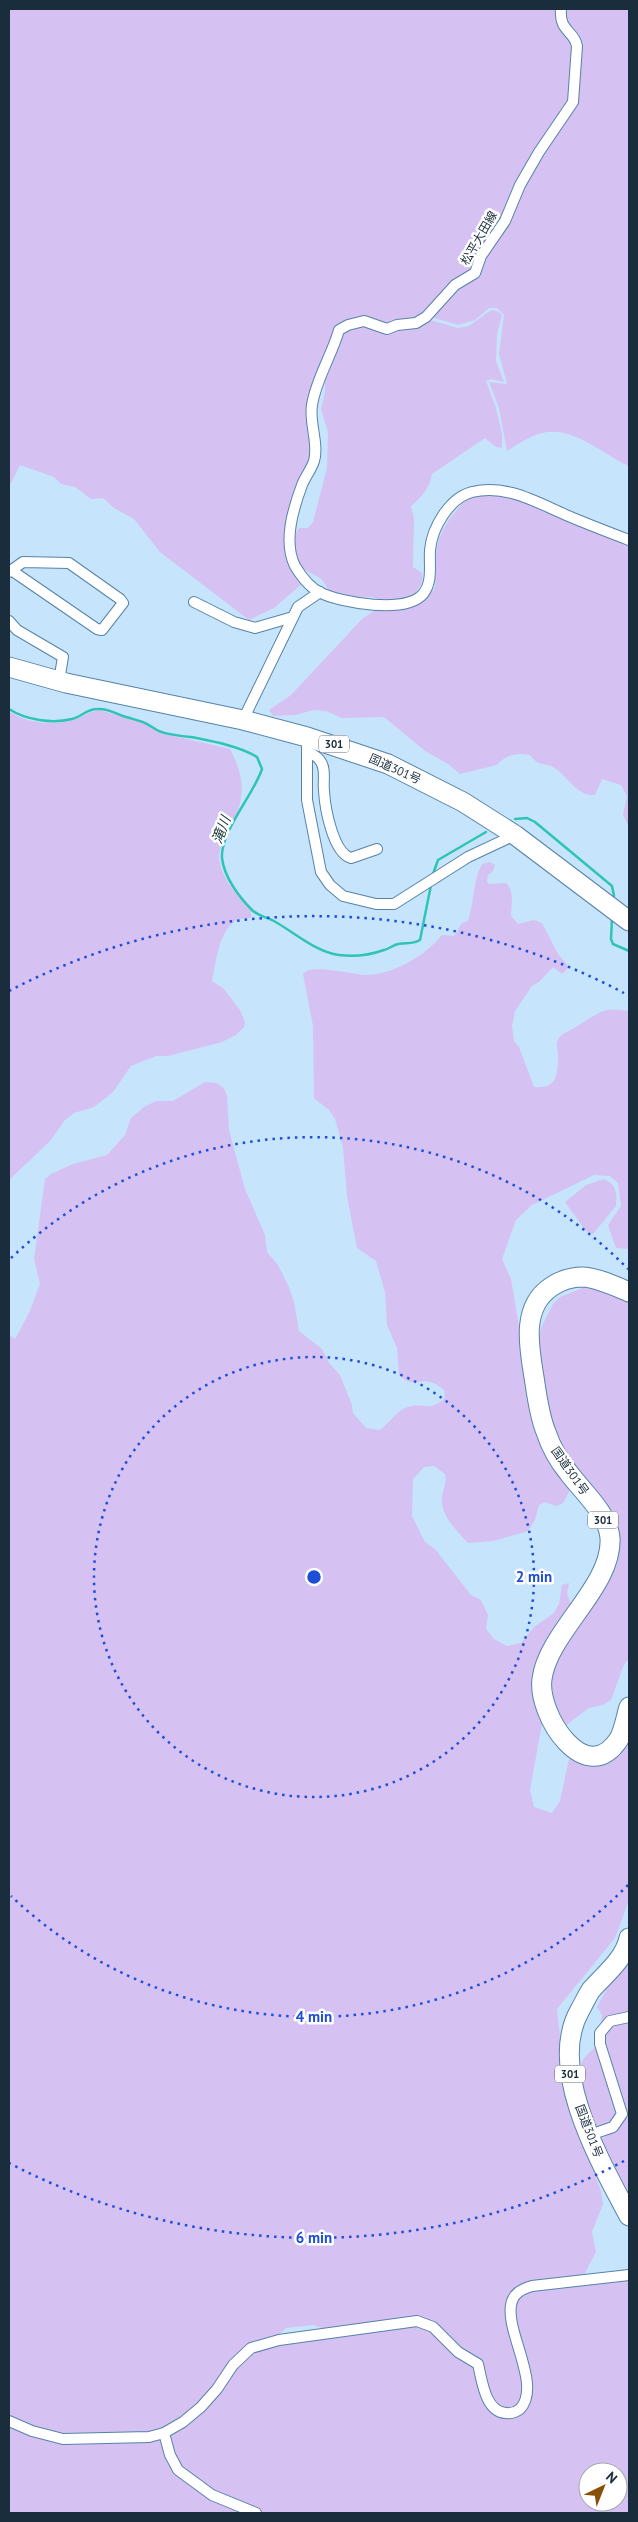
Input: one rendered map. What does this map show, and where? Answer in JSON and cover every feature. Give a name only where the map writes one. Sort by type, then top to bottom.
[{"type":"highway","name":"国道301号","points":[[9,666],[59,681],[243,720],[307,744],[336,745],[395,768],[463,802],[515,835],[629,922]]},
{"type":"highway","name":"国道301号","points":[[629,1292],[595,1279],[582,1277],[563,1279],[545,1291],[532,1311],[529,1324],[530,1354],[545,1431],[558,1458],[602,1517],[610,1538],[608,1555],[601,1574],[546,1666],[542,1689],[544,1704],[552,1724],[564,1740],[583,1754],[591,1755],[607,1751],[620,1738],[629,1707]]},
{"type":"highway","name":"国道301号","points":[[629,1938],[618,1961],[590,1991],[577,2014],[572,2030],[569,2070],[575,2097],[600,2162],[629,2216]]},
{"type":"street","name":"松平大田線","points":[[320,592],[307,582],[296,568],[291,556],[290,538],[292,517],[302,484],[314,462],[312,403],[339,330],[348,324],[364,321],[387,329],[418,322],[426,317],[455,285],[475,273],[481,256],[505,221],[526,174],[573,102],[577,46],[575,39],[563,25],[561,9]]},
{"type":"street","points":[[243,720],[298,606],[320,592],[350,601],[393,605],[416,599],[423,594],[430,581],[430,547],[440,522],[455,501],[474,492],[505,492],[520,495],[629,540]]},
{"type":"street","points":[[23,562],[69,563],[120,598],[122,603],[102,630],[97,629],[10,571],[23,562]]},
{"type":"street","points":[[194,602],[234,622],[255,628],[293,617]]},
{"type":"street","points":[[9,621],[17,630],[63,657],[59,681]]},
{"type":"street","points":[[307,744],[307,800],[321,872],[330,885],[343,896],[376,904],[394,904],[468,857],[515,835]]},
{"type":"street","points":[[307,744],[323,767],[324,794],[328,816],[332,833],[343,854],[351,858],[377,849]]},
{"type":"street","points":[[590,2135],[612,2127],[622,2114],[600,2044],[600,2034],[610,2020],[629,2017]]},
{"type":"street","points":[[9,2421],[32,2431],[63,2439],[149,2437],[164,2433],[183,2422],[201,2407],[217,2389],[233,2365],[251,2348],[279,2340],[417,2321],[433,2327],[458,2352],[478,2364],[488,2399],[496,2410],[504,2414],[513,2413],[524,2404],[528,2385],[510,2312],[515,2295],[522,2289],[532,2286],[629,2275]]},
{"type":"street","points":[[164,2433],[170,2455],[178,2470],[212,2495],[256,2513]]},
{"type":"shaded area","points":[[9,9],[560,9],[572,38],[572,101],[476,269],[424,316],[395,324],[347,323],[311,395],[312,455],[287,537],[304,582],[274,608],[249,620],[160,552],[134,519],[114,508],[103,498],[91,499],[75,487],[61,484],[54,477],[20,465],[9,487]]},
{"type":"shaded area","points":[[563,9],[629,9],[629,466],[587,442],[565,433],[542,433],[507,451],[499,408],[489,382],[507,384],[499,354],[504,315],[497,308],[489,308],[475,320],[458,325],[428,316],[448,293],[472,277],[521,186],[574,102],[577,54],[567,30]]},
{"type":"shaded area","points":[[491,310],[497,311],[502,315],[497,335],[496,361],[504,382],[491,379],[486,381],[496,408],[502,434],[502,448],[496,447],[485,438],[432,474],[424,492],[411,506],[414,518],[413,567],[422,573],[420,585],[413,595],[395,602],[389,602],[371,597],[349,597],[334,594],[321,579],[300,565],[295,554],[294,538],[299,528],[308,528],[313,522],[327,468],[328,432],[321,410],[325,391],[325,374],[341,332],[364,324],[386,330],[427,319],[458,328],[469,326]]},
{"type":"shaded area","points":[[472,495],[503,495],[522,498],[629,543],[629,827],[623,815],[627,796],[621,785],[602,779],[595,795],[589,795],[578,790],[556,769],[536,762],[530,755],[512,755],[497,765],[460,774],[448,764],[425,751],[384,717],[342,718],[326,711],[314,710],[295,715],[273,716],[269,710],[291,695],[362,619],[381,606],[415,602],[434,590],[437,546],[443,530],[453,514]]},
{"type":"shaded area","points":[[98,710],[142,721],[161,733],[230,749],[239,771],[242,791],[241,801],[234,821],[222,845],[219,858],[223,873],[236,894],[251,911],[251,918],[239,919],[232,923],[227,930],[217,956],[212,981],[223,988],[240,1010],[245,1022],[244,1027],[236,1035],[222,1042],[168,1056],[156,1056],[131,1066],[113,1092],[94,1107],[74,1113],[64,1121],[51,1140],[9,1180],[9,711],[32,721],[60,723]]},
{"type":"shaded area","points":[[490,862],[495,865],[493,871],[488,875],[487,881],[489,884],[506,883],[509,886],[512,898],[511,916],[518,924],[534,920],[542,923],[558,954],[569,967],[562,974],[553,967],[539,982],[532,986],[515,1011],[512,1026],[514,1041],[519,1047],[534,1087],[547,1086],[555,1079],[558,1062],[557,1044],[561,1036],[566,1032],[606,1010],[629,1011],[629,1249],[616,1248],[608,1225],[621,1206],[618,1183],[610,1176],[594,1175],[532,1205],[516,1220],[502,1259],[511,1279],[530,1391],[571,1488],[563,1503],[556,1506],[545,1502],[539,1505],[535,1520],[528,1531],[494,1541],[468,1543],[446,1517],[442,1504],[445,1474],[434,1466],[424,1467],[413,1479],[412,1516],[425,1542],[435,1549],[471,1595],[481,1600],[488,1615],[486,1629],[494,1639],[507,1646],[521,1643],[534,1627],[554,1613],[559,1604],[562,1585],[569,1583],[567,1594],[572,1606],[539,1664],[543,1718],[530,1790],[534,1807],[552,1813],[560,1801],[569,1759],[573,1756],[578,1758],[629,1730],[629,1900],[615,1938],[557,2009],[565,2081],[581,2136],[601,2191],[603,2204],[592,2232],[596,2252],[583,2277],[512,2293],[524,2383],[520,2404],[509,2410],[502,2407],[492,2396],[479,2360],[459,2349],[434,2324],[329,2331],[314,2325],[286,2328],[275,2338],[255,2344],[182,2420],[150,2433],[65,2437],[9,2418],[9,1335],[15,1339],[29,1313],[40,1284],[34,1259],[45,1179],[51,1174],[73,1164],[107,1155],[125,1135],[131,1118],[144,1107],[156,1101],[173,1101],[205,1082],[217,1083],[224,1088],[227,1096],[229,1130],[245,1189],[265,1235],[267,1252],[278,1265],[288,1285],[294,1302],[299,1331],[322,1349],[329,1363],[340,1375],[352,1405],[353,1413],[366,1428],[380,1430],[397,1414],[408,1407],[430,1406],[445,1398],[444,1390],[437,1385],[424,1381],[408,1381],[399,1375],[397,1348],[387,1325],[385,1292],[376,1261],[357,1248],[347,1196],[343,1148],[335,1119],[329,1110],[314,1098],[313,1026],[303,974],[307,971],[323,969],[360,975],[387,972],[398,968],[427,950],[442,935],[454,936],[462,923],[468,921],[477,878],[482,864]]},
{"type":"shaded area","points":[[604,1179],[614,1187],[616,1206],[593,1234],[586,1231],[565,1202],[586,1185]]},
{"type":"shaded area","points":[[585,1287],[598,1289],[629,1300],[629,1658],[623,1667],[611,1700],[603,1705],[589,1708],[565,1726],[553,1698],[553,1667],[617,1548],[555,1441],[536,1355],[541,1328],[553,1304],[560,1297]]},
{"type":"shaded area","points":[[629,1959],[629,2013],[614,2015],[601,2023],[602,2015],[597,2007],[614,1975]]},
{"type":"shaded area","points":[[629,2020],[629,2207],[599,2141],[620,2127],[626,2111],[604,2046],[603,2037],[608,2026]]},
{"type":"shaded area","points":[[597,2045],[616,2105],[615,2114],[611,2121],[604,2125],[595,2126],[588,2122],[577,2071],[584,2058]]},
{"type":"shaded area","points":[[629,2278],[629,2513],[260,2513],[226,2500],[179,2469],[169,2434],[227,2380],[250,2352],[267,2346],[424,2325],[470,2363],[474,2369],[484,2401],[496,2415],[526,2404],[514,2314],[515,2305],[522,2295],[529,2291]]},
{"type":"shaded area","points":[[9,2425],[38,2436],[161,2437],[175,2470],[251,2513],[9,2513]]},
{"type":"waterway","name":"滝川","points":[[9,709],[23,716],[48,721],[75,718],[93,709],[105,709],[148,724],[165,733],[225,744],[257,757],[262,769],[226,837],[223,848],[223,865],[237,893],[254,912],[272,920],[321,950],[350,956],[379,952],[398,944],[417,942],[420,940],[431,885]]},
{"type":"waterway","name":"滝川","points":[[515,819],[527,818],[535,822],[612,886],[614,896]]},
{"type":"waterway","name":"滝川","points":[[433,874],[438,860],[486,832]]},
{"type":"waterway","name":"滝川","points":[[612,919],[611,939],[613,944],[629,951]]}]
